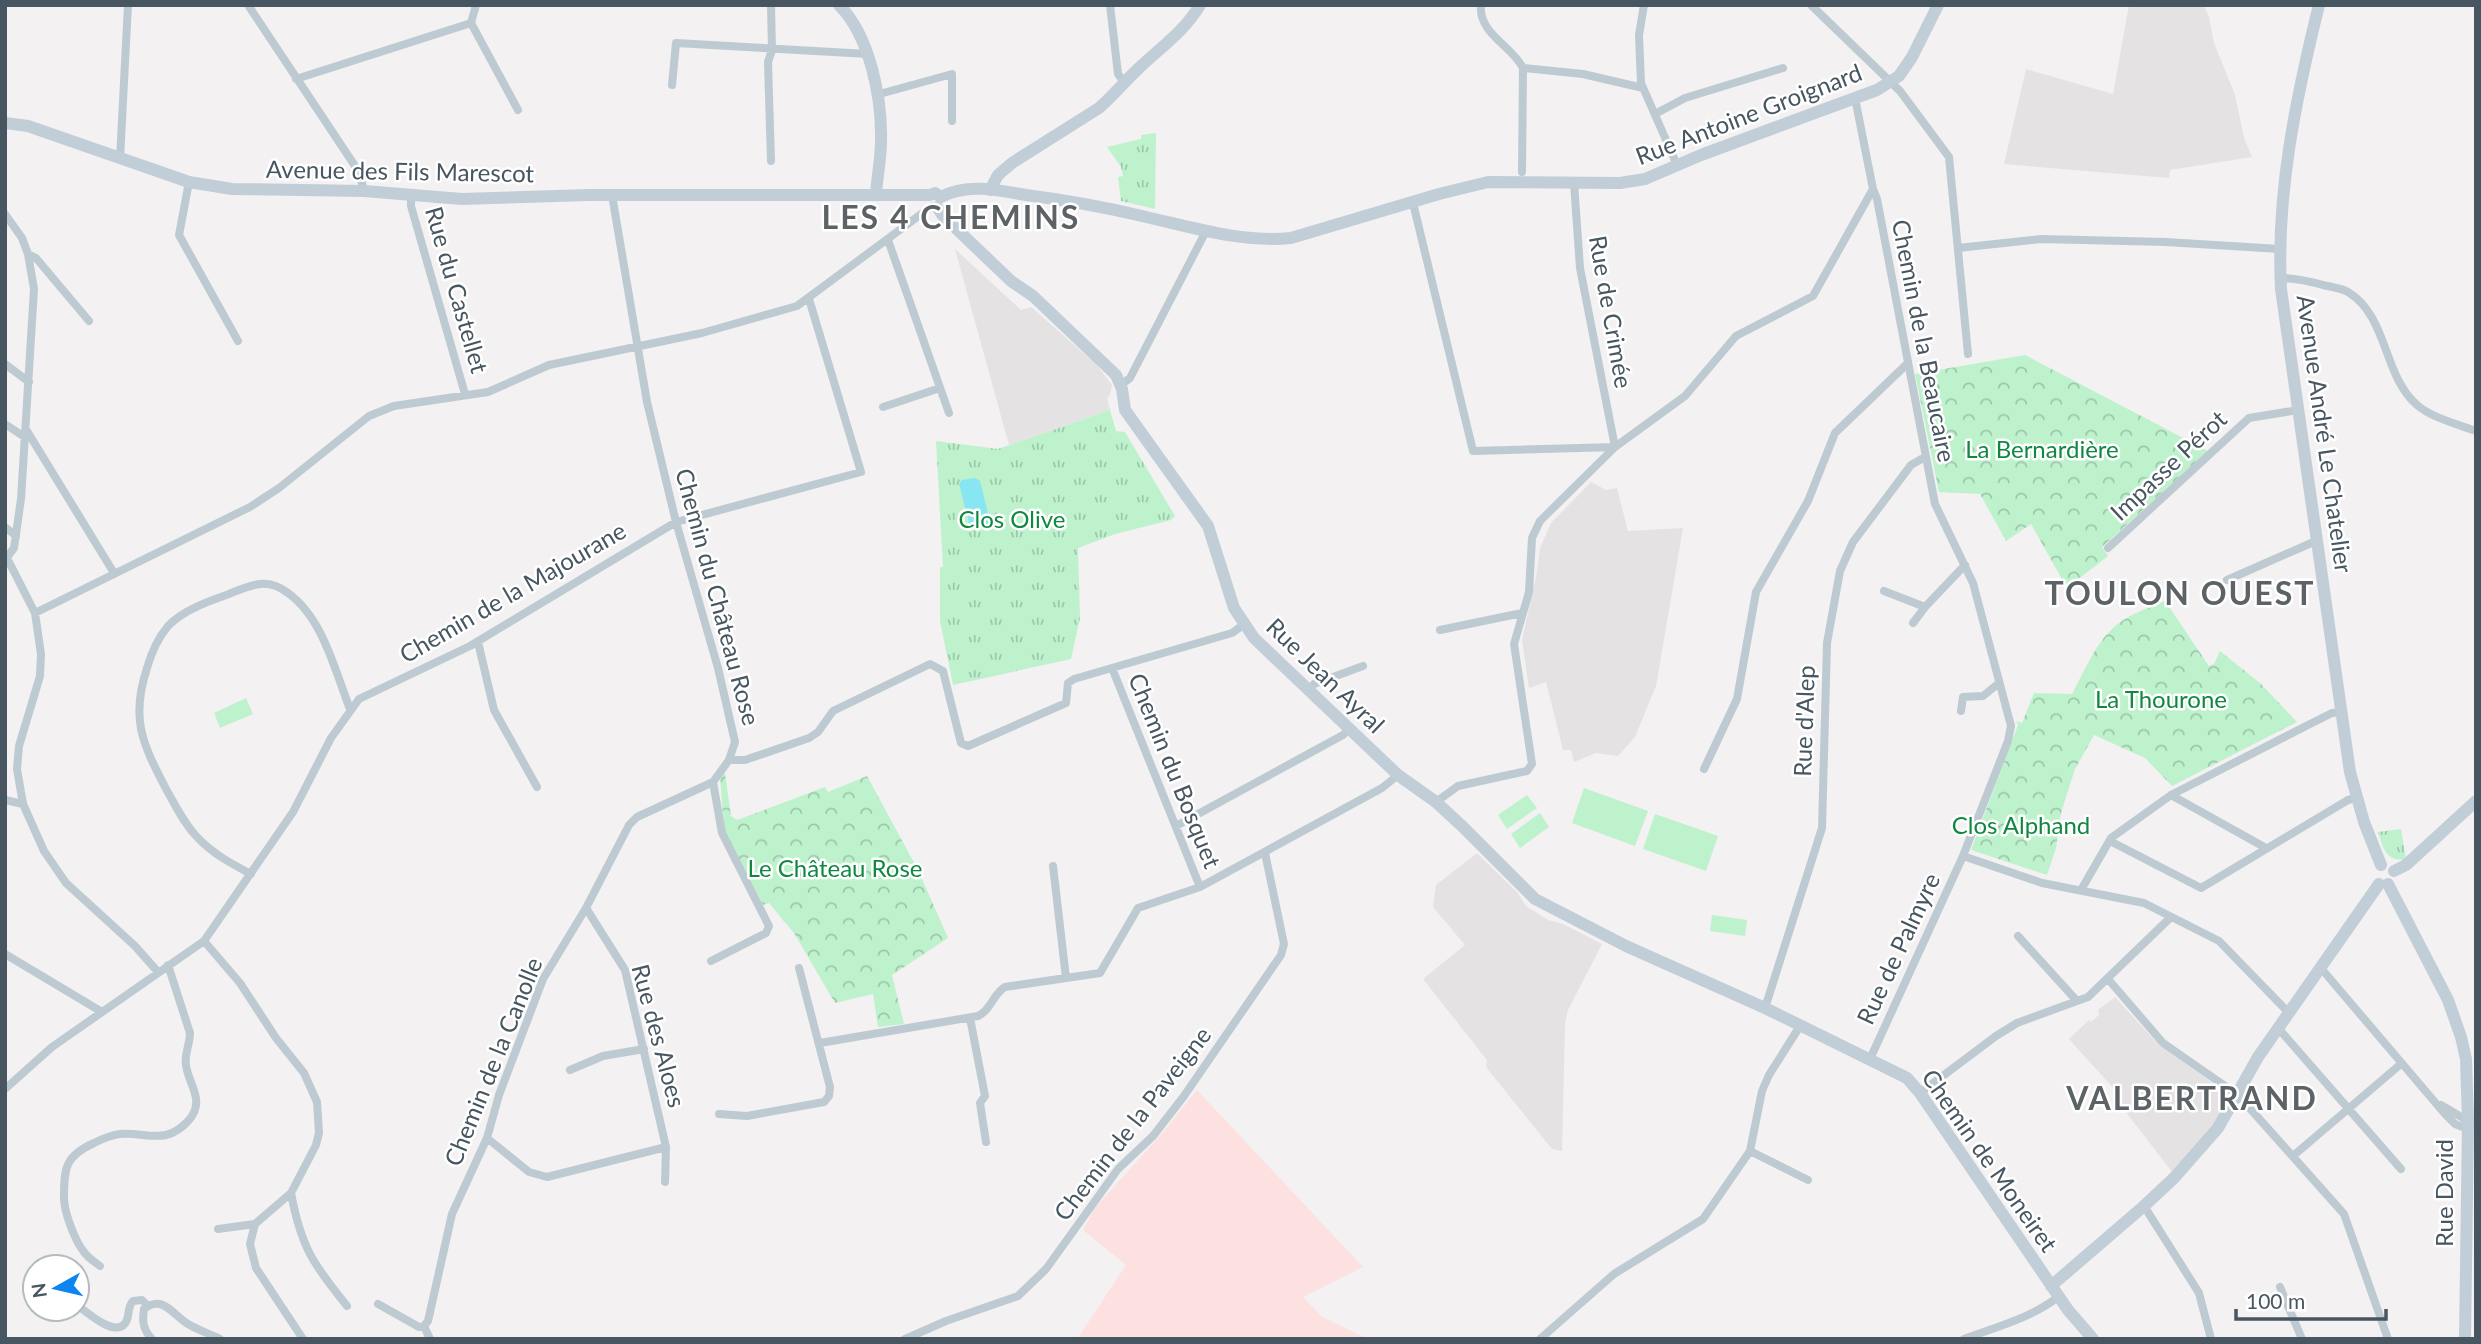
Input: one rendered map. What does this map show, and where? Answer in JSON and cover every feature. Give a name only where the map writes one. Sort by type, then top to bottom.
[{"type":"main road","points":[[839,5],[851,19],[868,54],[876,95],[881,145],[876,195]]},
{"type":"main road","points":[[935,201],[960,189],[990,190],[994,179],[1012,163],[1099,108],[1136,70],[1181,32],[1200,5]]},
{"type":"main road","name":"Rue Antoine Groignard","points":[[990,190],[1080,203],[1206,231],[1271,240],[1291,239],[1488,182],[1633,182],[1891,82],[1907,65],[1938,5]]},
{"type":"main road","name":"Avenue André Le Chatelier","points":[[2319,5],[2292,131],[2282,215],[2281,278],[2285,329],[2318,540],[2341,712],[2356,798],[2381,865]]},
{"type":"main road","name":"Avenue des Fils Marescot","points":[[5,122],[27,126],[189,181],[232,189],[364,191],[462,199],[612,195],[876,195],[935,201]]},
{"type":"main road","name":"Rue Jean Ayral","points":[[935,201],[943,216],[1116,375],[1121,385],[1125,410],[1208,526],[1234,608],[1243,625],[1265,651],[1398,775]]},
{"type":"main road","name":"Chemin de Moneiret","points":[[1398,775],[1436,803],[1535,899],[1664,957],[1686,973],[1898,1072],[1920,1094],[2055,1292],[2093,1339]]},
{"type":"main road","points":[[2394,871],[2406,865],[2476,801]]},
{"type":"main road","points":[[2055,1292],[2144,1206],[2218,1128],[2258,1057],[2288,1012],[2384,884],[2394,877],[2390,866],[2381,865],[2374,874],[2384,884],[2452,1009],[2466,1059],[2468,1125]]},
{"type":"main road","name":"Rue David","points":[[2465,1339],[2471,1255],[2468,1125]]},
{"type":"street","points":[[120,159],[128,5]]},
{"type":"street","points":[[248,5],[359,172],[364,191]]},
{"type":"street","points":[[477,5],[471,23],[518,110]]},
{"type":"street","points":[[771,5],[772,50],[768,62],[771,161]]},
{"type":"street","points":[[1110,5],[1118,74],[1125,83]]},
{"type":"street","points":[[1481,5],[1480,14],[1487,29],[1517,56],[1523,68],[1522,172]]},
{"type":"street","points":[[1644,5],[1639,35],[1643,88],[1677,165]]},
{"type":"street","points":[[1811,5],[1900,91],[1949,157],[1968,354]]},
{"type":"street","points":[[296,79],[471,23]]},
{"type":"street","points":[[672,85],[676,43],[868,54]]},
{"type":"street","points":[[1523,68],[1583,74],[1643,88]]},
{"type":"street","points":[[1654,114],[1685,98],[1783,68]]},
{"type":"street","points":[[876,95],[952,74],[952,121]]},
{"type":"street","name":"Chemin de la Beaucaire","points":[[1855,98],[1935,504],[1973,583],[2011,726],[1963,856]]},
{"type":"street","points":[[189,181],[179,235],[238,341]]},
{"type":"street","name":"Rue de Crimée","points":[[1574,183],[1580,268],[1615,447]]},
{"type":"street","points":[[1436,803],[1458,786],[1527,771],[1532,764],[1514,644],[1529,592],[1532,538],[1540,521],[1615,447],[1685,396],[1736,336],[1813,296],[1872,189]]},
{"type":"street","name":"Chemin du Château Rose","points":[[612,195],[647,402],[676,522],[718,668],[736,742],[729,760],[713,782]]},
{"type":"street","name":"Rue du Castellet","points":[[411,196],[411,206],[465,394]]},
{"type":"street","points":[[35,612],[250,507],[279,488],[369,416],[394,406],[488,392],[549,365],[702,333],[797,306],[888,240],[935,201]]},
{"type":"street","points":[[1413,203],[1473,451],[1615,447]]},
{"type":"street","points":[[5,214],[22,239],[28,254],[34,289],[26,434],[16,536],[14,548],[6,559],[35,612],[41,654],[40,676],[19,746],[17,769],[23,804],[44,851],[66,883],[135,946],[158,972]]},
{"type":"street","points":[[1121,385],[1130,378],[1206,231]]},
{"type":"street","points":[[1958,247],[2041,239],[2166,242],[2280,249]]},
{"type":"street","points":[[888,240],[949,413]]},
{"type":"street","points":[[28,254],[36,258],[89,321]]},
{"type":"street","points":[[2281,278],[2294,278],[2347,291],[2370,316],[2397,378],[2411,399],[2427,412],[2476,431]]},
{"type":"street","name":"Chemin de la Majourane","points":[[5,1089],[52,1047],[204,941],[296,806],[331,738],[359,699],[478,642],[676,522],[861,472],[809,299]]},
{"type":"street","points":[[1704,769],[1737,699],[1756,592],[1808,501],[1835,433],[1908,363]]},
{"type":"street","points":[[5,364],[29,382]]},
{"type":"street","points":[[883,407],[940,388]]},
{"type":"street","name":"Impasse Pérot","points":[[2108,548],[2249,418],[2298,410]]},
{"type":"street","points":[[5,424],[26,434],[114,573]]},
{"type":"street","name":"Rue d'Alep","points":[[1765,1008],[1822,828],[1827,643],[1840,571],[1853,542],[1911,465],[1925,457]]},
{"type":"street","points":[[5,527],[16,536]]},
{"type":"street","points":[[2227,580],[2318,540]]},
{"type":"street","points":[[1913,623],[1965,565]]},
{"type":"street","points":[[251,874],[221,858],[198,838],[182,818],[145,748],[138,707],[140,690],[152,652],[169,625],[195,608],[256,584],[270,583],[303,605],[319,632],[350,709]]},
{"type":"street","points":[[1884,591],[1926,607]]},
{"type":"street","points":[[1440,630],[1522,613]]},
{"type":"street","points":[[729,760],[745,760],[809,738],[818,732],[833,711],[930,664],[943,671],[961,743],[968,746],[1066,703],[1068,683],[1073,679],[1232,633],[1243,625]]},
{"type":"street","points":[[478,642],[494,710],[537,787]]},
{"type":"street","points":[[1309,690],[1314,684],[1363,666]]},
{"type":"street","name":"Chemin du Bosquet","points":[[1112,668],[1200,887]]},
{"type":"street","points":[[1961,711],[1963,697],[1983,696],[1999,683]]},
{"type":"street","points":[[2081,891],[2110,841],[2171,795],[2332,713],[2341,712]]},
{"type":"street","points":[[1176,826],[1343,735],[1350,728]]},
{"type":"street","points":[[820,1043],[970,1018],[984,1013],[998,991],[1005,986],[1100,973],[1138,908],[1200,887],[1382,788],[1398,775]]},
{"type":"street","points":[[711,961],[766,933],[769,926],[722,833],[713,782]]},
{"type":"street","name":"Chemin de la Canolle","points":[[424,1326],[428,1321],[452,1214],[487,1138],[502,1085],[543,979],[586,908],[629,825],[637,817],[713,782]]},
{"type":"street","points":[[2171,795],[2266,848]]},
{"type":"street","points":[[2110,841],[2201,888],[2348,800],[2356,798]]},
{"type":"street","points":[[5,800],[23,804]]},
{"type":"street","name":"Chemin de la Paveigne","points":[[905,1339],[946,1321],[1018,1296],[1046,1269],[1118,1169],[1153,1136],[1184,1096],[1281,955],[1284,944],[1265,853]]},
{"type":"street","points":[[1963,856],[2042,883],[2144,904],[2219,941],[2288,1012]]},
{"type":"street","name":"Rue de Palmyre","points":[[1870,1059],[1963,856]]},
{"type":"street","points":[[1053,866],[1066,978]]},
{"type":"street","name":"Rue des Aloes","points":[[586,908],[625,970],[666,1147],[665,1182]]},
{"type":"street","points":[[1920,1094],[2017,1023],[2088,997],[2170,918]]},
{"type":"street","points":[[2018,936],[2077,1001]]},
{"type":"street","points":[[204,941],[240,983],[276,1038],[304,1073],[317,1102],[319,1133],[316,1145],[291,1193],[254,1224],[218,1229]]},
{"type":"street","points":[[5,954],[102,1012]]},
{"type":"street","points":[[100,1266],[83,1252],[64,1205],[64,1175],[70,1159],[78,1150],[109,1136],[121,1134],[160,1137],[174,1133],[195,1111],[197,1099],[185,1058],[190,1045],[190,1033],[168,965]]},
{"type":"street","name":"Rue David","points":[[2320,967],[2455,1124],[2468,1125]]},
{"type":"street","points":[[719,1114],[747,1116],[824,1102],[829,1096],[830,1087],[820,1043],[799,968]]},
{"type":"street","points":[[2108,979],[2162,1043],[2238,1095],[2344,1214],[2388,1339]]},
{"type":"street","points":[[970,1018],[985,1096],[980,1102],[986,1142]]},
{"type":"street","points":[[1540,1339],[1614,1275],[1703,1219],[1750,1151],[1762,1091],[1800,1026]]},
{"type":"street","points":[[2278,1028],[2401,1170]]},
{"type":"street","points":[[570,1070],[603,1056],[645,1049]]},
{"type":"street","points":[[2293,1156],[2402,1063]]},
{"type":"street","name":"Rue David","points":[[2450,1110],[2458,1108],[2468,1097]]},
{"type":"street","name":"Rue David","points":[[2438,1104],[2468,1125]]},
{"type":"street","points":[[487,1138],[529,1172],[547,1177],[666,1147]]},
{"type":"street","points":[[1750,1151],[1808,1180]]},
{"type":"street","points":[[291,1193],[297,1224],[308,1255],[347,1306]]},
{"type":"street","points":[[2144,1206],[2199,1293],[2211,1339]]},
{"type":"street","points":[[254,1224],[250,1244],[256,1268],[303,1339]]},
{"type":"street","points":[[2280,1287],[2302,1339]]},
{"type":"street","points":[[1964,1339],[2022,1318],[2055,1292]]},
{"type":"street","points":[[91,1315],[107,1326],[116,1328],[123,1326],[126,1321],[132,1301],[142,1300],[148,1306]]},
{"type":"street","points":[[152,1339],[143,1325],[144,1309],[162,1304],[187,1324],[220,1339]]},
{"type":"street","points":[[378,1304],[419,1327],[424,1326],[430,1339]]},
{"type":"shaded area","points":[[2129,5],[2204,5],[2214,43],[2235,95],[2244,138],[2252,157],[2170,170],[2169,178],[2004,164],[2026,69],[2113,94]]},
{"type":"shaded area","points":[[955,249],[1021,310],[1031,307],[1097,365],[1112,385],[1107,398],[1110,410],[1009,445]]},
{"type":"shaded area","points":[[1591,482],[1606,490],[1617,488],[1628,531],[1683,528],[1656,686],[1635,737],[1618,756],[1596,753],[1574,762],[1571,750],[1563,750],[1546,682],[1529,688],[1522,640],[1540,548],[1551,523]]},
{"type":"shaded area","points":[[1477,853],[1517,892],[1526,906],[1548,920],[1563,924],[1602,944],[1568,1010],[1565,1023],[1562,1151],[1552,1149],[1486,1067],[1487,1060],[1423,979],[1465,945],[1433,907],[1436,885]]},
{"type":"shaded area","points":[[2115,997],[2159,1045],[2228,1094],[2228,1100],[2214,1126],[2172,1172],[2112,1094],[2115,1090],[2069,1039],[2089,1020],[2091,1022],[2099,1015],[2098,1010]]},
{"type":"shaded area","points":[[1197,1090],[1363,1267],[1303,1297],[1322,1317],[1368,1339],[1077,1339],[1126,1265],[1083,1230],[1095,1208]]},
{"type":"green space","points":[[1156,133],[1155,209],[1121,201],[1118,177],[1123,176],[1121,167],[1107,147],[1141,139],[1141,135]]},
{"type":"green space","name":"La Bernardière","points":[[2025,355],[2208,451],[2102,547],[2108,556],[2067,588],[2031,524],[2006,541],[1980,494],[1939,492],[1915,374]]},
{"type":"green space","name":"Clos Olive","points":[[1110,410],[1116,431],[1125,432],[1175,516],[1171,520],[1115,534],[1078,548],[1080,618],[1071,659],[953,685],[940,621],[940,567],[943,567],[936,441],[998,449]]},
{"type":"green space","name":"La Thourone","points":[[2165,601],[2209,666],[2214,664],[2220,651],[2261,684],[2297,722],[2172,786],[2145,758],[2094,735],[2075,769],[2061,813],[2056,848],[2047,875],[1971,850],[2018,725],[2016,721],[2022,723],[2034,693],[2072,694],[2095,651],[2112,629],[2130,616]]},
{"type":"green space","points":[[246,698],[253,714],[220,728],[214,713]]},
{"type":"green space","name":"Le Château Rose","points":[[725,773],[731,816],[737,820],[825,787],[828,792],[867,776],[918,870],[948,938],[892,975],[904,1024],[878,1027],[873,994],[835,1003],[794,933],[769,903],[763,905],[724,830],[720,775]]},
{"type":"green space","points":[[1584,788],[1648,811],[1635,846],[1572,823]]},
{"type":"green space","points":[[1527,795],[1537,808],[1507,829],[1498,815]]},
{"type":"green space","points":[[1540,813],[1549,827],[1520,848],[1511,834]]},
{"type":"green space","points":[[1655,814],[1718,836],[1706,871],[1643,849]]},
{"type":"green space","points":[[2401,829],[2406,860],[2399,860],[2386,853],[2378,832]]},
{"type":"green space","points":[[1712,915],[1747,920],[1745,936],[1710,931]]},
{"type":"water","points":[[975,478],[980,481],[990,521],[987,528],[975,529],[970,526],[959,484],[962,480]]},
{"type":"district","name":"LES 4 CHEMINS","points":[[951,218]]},
{"type":"district","name":"TOULON OUEST","points":[[2180,594]]},
{"type":"district","name":"VALBERTRAND","points":[[2192,1099]]},
{"type":"park label","name":"Clos Alphand","points":[[2021,826]]}]
